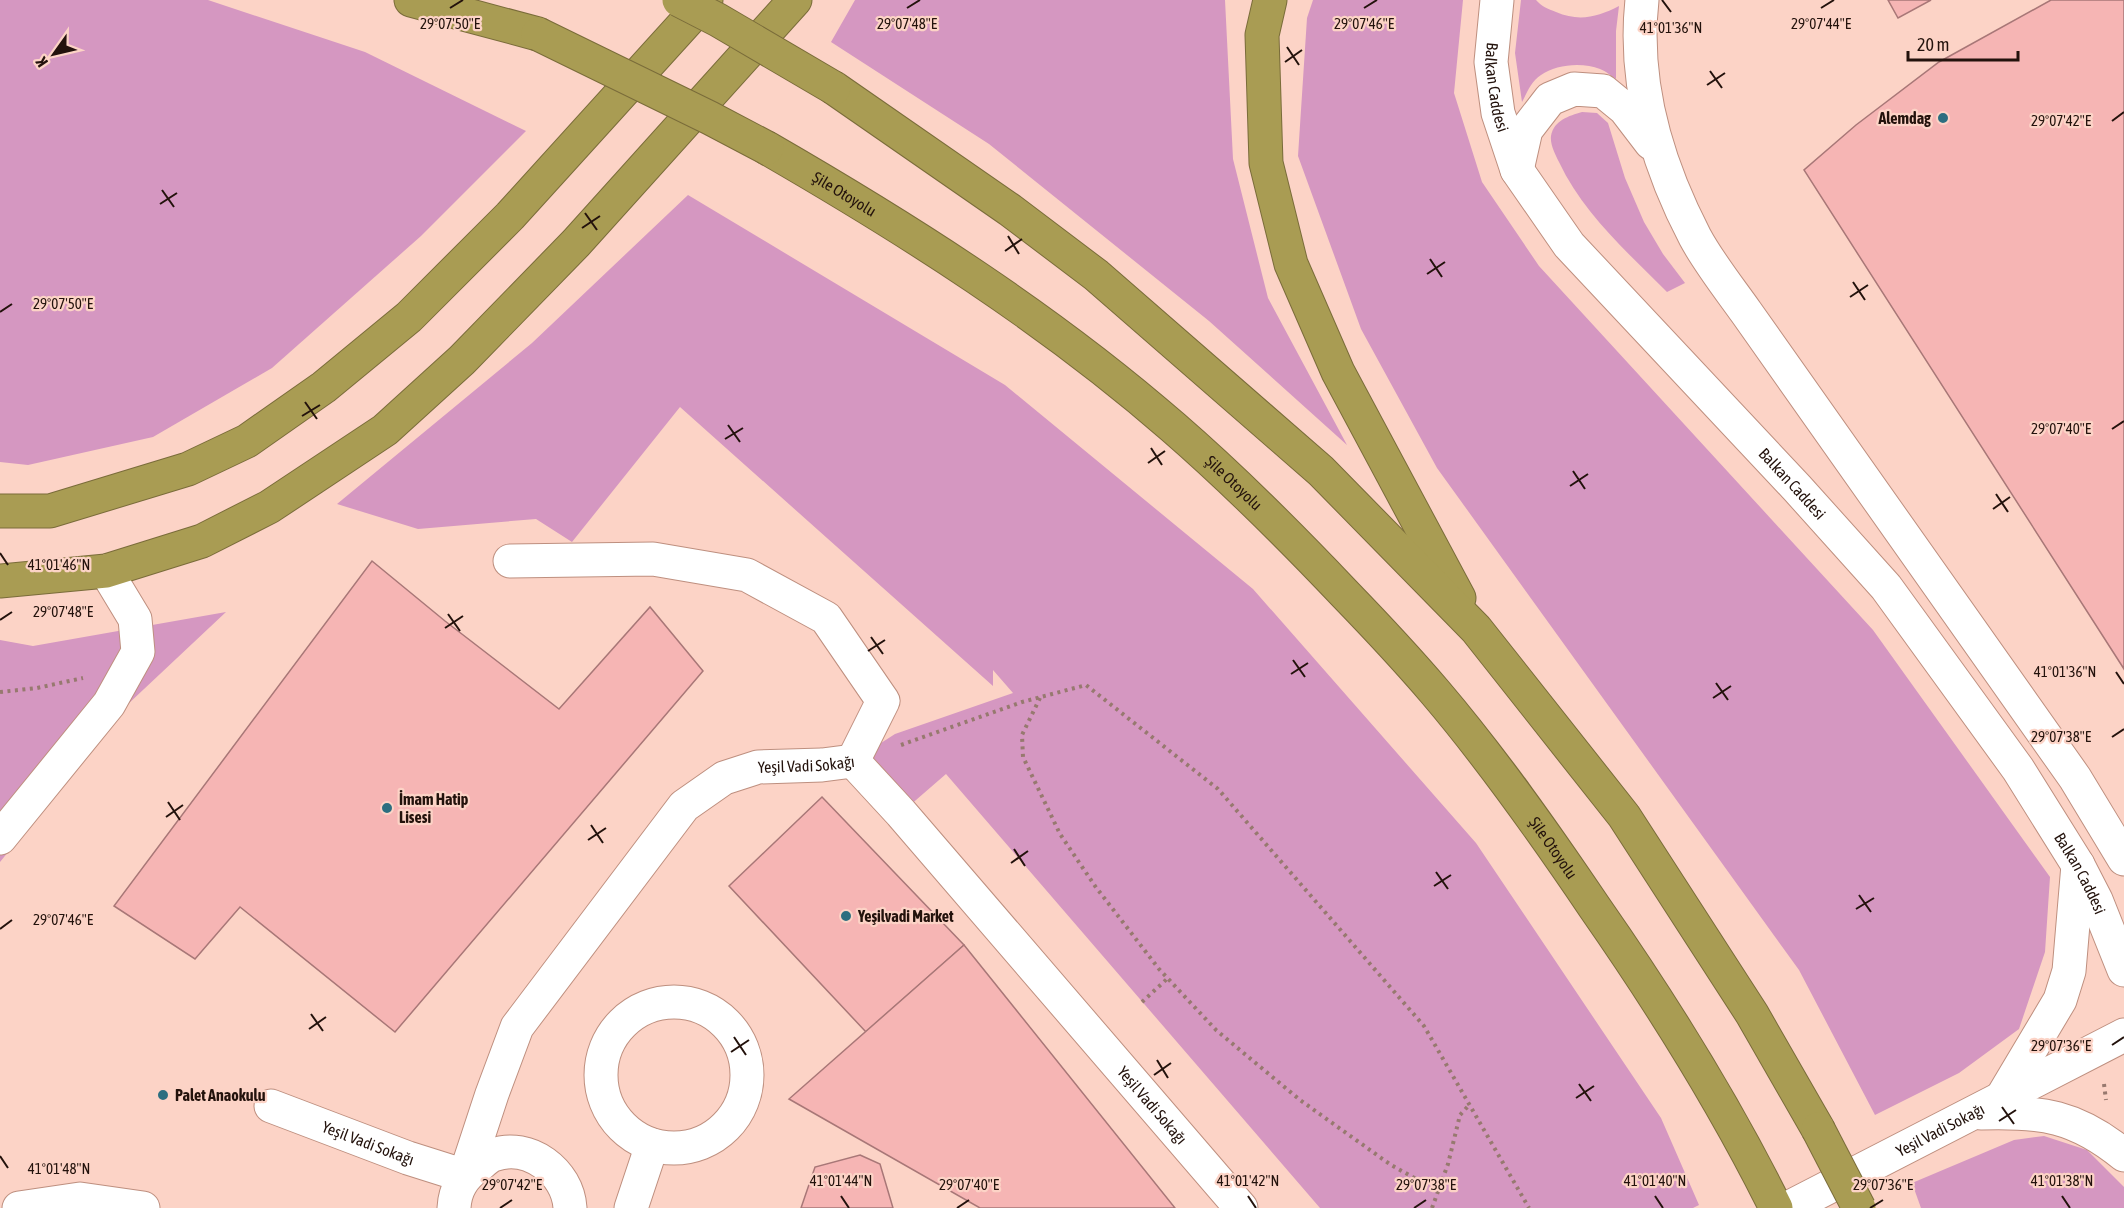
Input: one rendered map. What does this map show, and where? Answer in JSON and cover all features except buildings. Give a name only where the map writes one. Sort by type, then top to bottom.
[{"type":"highway","points":[[411,0],[538,34]]},
{"type":"highway","name":"Şile Otoyolu","points":[[466,0],[767,148],[867,206],[937,251],[1073,346],[1172,426],[1284,529],[1436,693],[1557,852],[1628,955],[1695,1059],[1748,1152],[1776,1208]]},
{"type":"highway","points":[[679,0],[718,20],[834,88],[1010,210],[1096,275],[1322,471],[1476,629],[1624,816],[1752,1014],[1818,1129],[1859,1208]]},
{"type":"highway","points":[[0,511],[50,512],[188,469],[247,441],[324,387],[409,317],[510,216],[706,0]]},
{"type":"highway","points":[[0,581],[106,571],[202,542],[269,507],[385,430],[462,360],[576,243],[795,0]]},
{"type":"highway","points":[[1270,0],[1262,35],[1266,164],[1290,264],[1338,372],[1476,629]]},
{"type":"street","name":"Balkan Caddesi","points":[[1497,0],[1491,62],[1498,113],[1517,170],[1569,245],[1797,488],[1886,587],[2018,770],[2078,865],[2096,900],[2124,970]]},
{"type":"street","points":[[1642,0],[1640,54],[1646,102],[1661,156],[1696,238],[2075,778],[2124,860]]},
{"type":"street","points":[[1517,170],[1526,130],[1550,99],[1574,89],[1603,91],[1625,109],[1661,156]]},
{"type":"street","points":[[510,561],[653,559],[747,575],[826,618],[883,701],[853,761]]},
{"type":"street","points":[[0,838],[109,704],[138,652],[135,619],[106,571]]},
{"type":"street","name":"Yeşil Vadi Sokağı","points":[[454,1208],[454,1196],[465,1176],[517,1027],[684,806],[724,777],[758,767],[822,765],[853,761],[901,813],[1241,1208]]},
{"type":"street","points":[[2078,865],[2069,971],[2060,1000],[1989,1106],[2054,1116],[2079,1125],[2103,1138],[2124,1155]]},
{"type":"street","points":[[675,1001],[698,1006],[720,1018],[737,1037],[746,1061],[747,1086],[739,1110],[724,1130],[702,1143],[677,1148],[652,1145],[632,1134],[615,1118],[605,1097],[601,1074],[605,1052],[616,1031],[632,1015],[652,1005],[675,1001]]},
{"type":"street","name":"Yeşil Vadi Sokağı","points":[[1788,1208],[2124,1035]]},
{"type":"street","name":"Yeşil Vadi Sokağı","points":[[271,1106],[408,1158],[465,1176]]},
{"type":"street","points":[[631,1208],[652,1145]]},
{"type":"street","points":[[465,1176],[492,1156],[512,1152],[531,1155],[548,1165],[561,1180],[569,1198],[570,1208]]},
{"type":"street","points":[[19,1208],[80,1199],[142,1208]]},
{"type":"path","points":[[0,692],[37,688],[90,676]]},
{"type":"path","points":[[853,761],[1022,702],[1086,685],[1218,789],[1424,1026],[1529,1208]]},
{"type":"path","points":[[1041,697],[1022,735],[1023,757],[1060,834],[1095,886],[1159,969],[1216,1030],[1300,1100],[1391,1165],[1438,1191]]},
{"type":"path","points":[[1142,1002],[1168,978]]},
{"type":"path","points":[[1432,1208],[1448,1164],[1460,1115],[1470,1104]]},
{"type":"shaded area","points":[[0,0],[208,0],[365,52],[526,131],[421,236],[272,368],[153,437],[28,465],[0,462]]},
{"type":"shaded area","points":[[855,0],[1225,0],[1233,159],[1268,298],[1347,445],[1209,321],[989,144],[831,42]]},
{"type":"shaded area","points":[[1313,0],[1463,0],[1454,93],[1482,182],[1539,266],[1873,630],[2050,877],[2045,952],[2019,1029],[1959,1073],[1875,1115],[1799,970],[1437,468],[1361,329],[1298,156],[1307,18]]},
{"type":"shaded area","points":[[1521,0],[1536,0],[1542,6],[1573,17],[1588,17],[1619,6],[1616,31],[1616,79],[1593,67],[1562,66],[1547,71],[1535,80],[1522,102],[1515,53]]},
{"type":"shaded area","points":[[1582,112],[1597,113],[1608,123],[1625,178],[1644,222],[1663,254],[1685,283],[1667,292],[1607,231],[1569,181],[1554,152],[1551,136],[1559,122]]},
{"type":"shaded area","points":[[688,195],[1005,385],[1253,589],[1476,843],[1661,1118],[1699,1205],[1693,1208],[1320,1208],[946,774],[901,813],[853,761],[895,734],[1013,693],[993,670],[993,686],[680,407],[572,542],[536,519],[418,529],[337,504],[532,343]]},
{"type":"shaded area","points":[[226,612],[127,705],[0,862],[0,640],[33,646]]},
{"type":"shaded area","points":[[2044,1136],[2087,1150],[2124,1187],[2124,1208],[1921,1208],[1912,1183],[2014,1140]]},
{"type":"place","name":"Alemdag","points":[[1943,118]]},
{"type":"place","name":"İmam Hatip Lisesi","points":[[387,808]]},
{"type":"place","name":"Yeşilvadi Market","points":[[846,916]]},
{"type":"place","name":"Palet Anaokulu","points":[[163,1095]]}]
